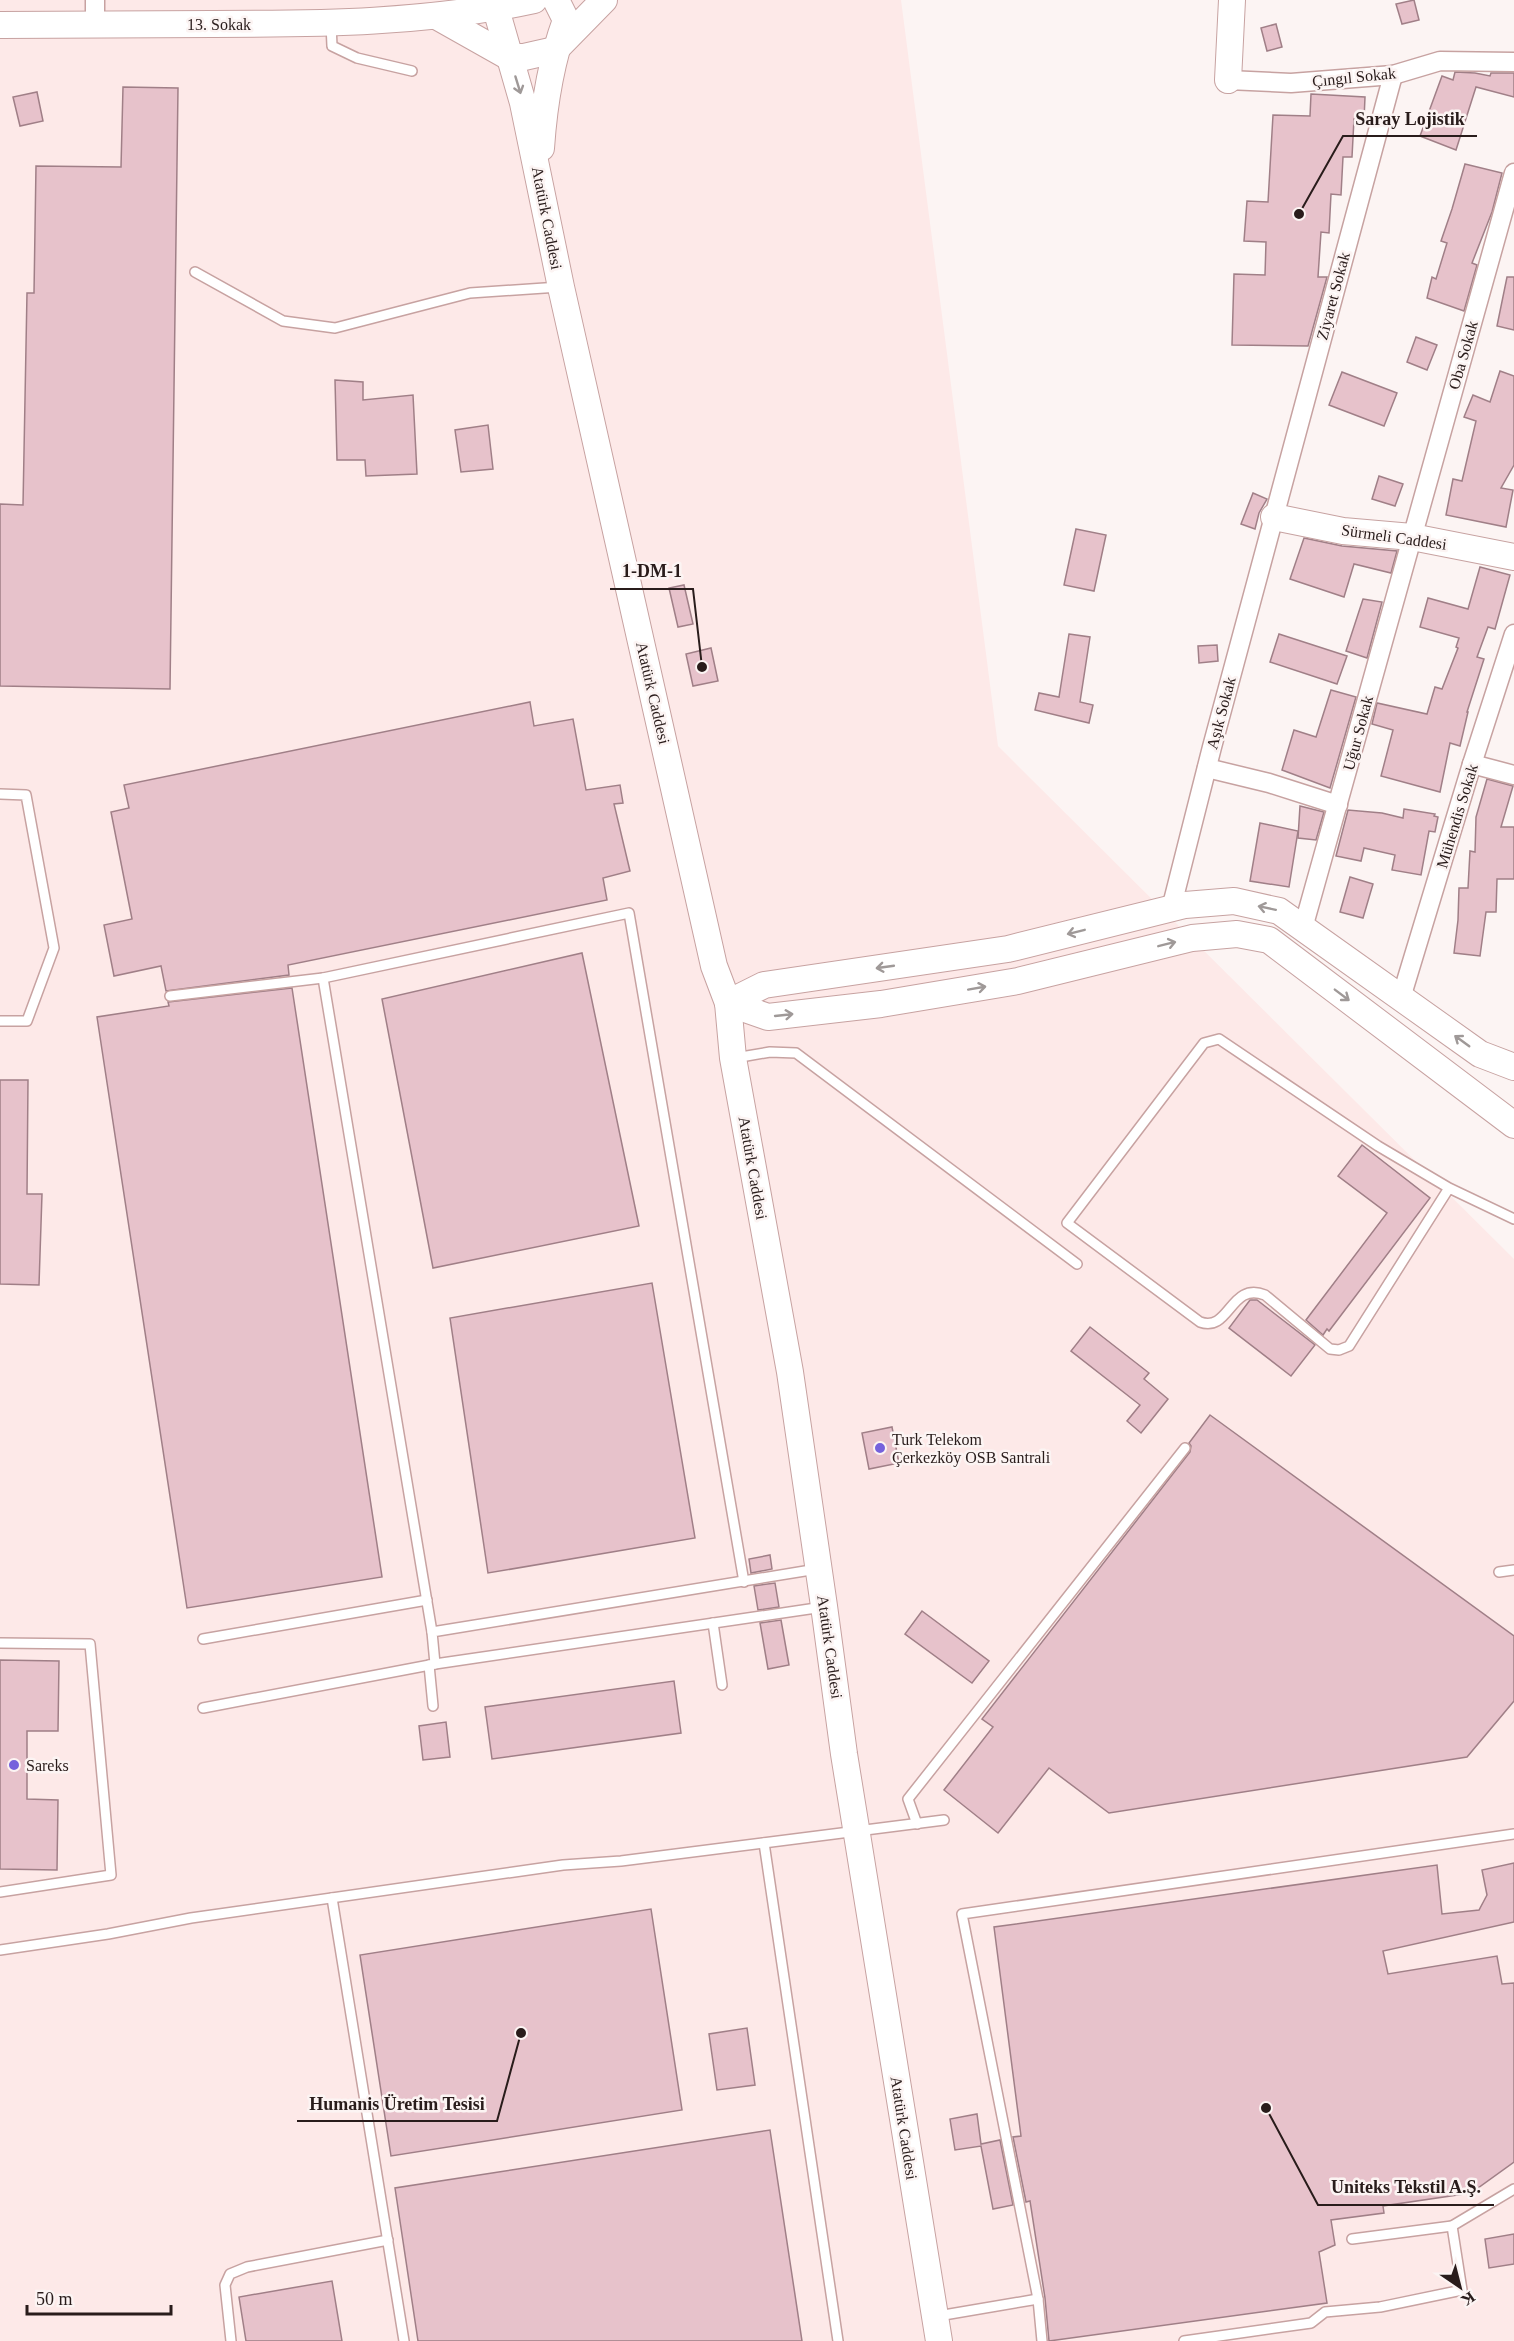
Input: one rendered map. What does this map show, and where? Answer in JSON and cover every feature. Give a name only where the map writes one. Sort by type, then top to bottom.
[{"type":"street","name":"13. Sokak","points":[[0,25],[95,12],[331,24],[438,17],[496,9],[534,0]]},
{"type":"street","points":[[539,176],[543,121],[555,50],[566,20],[556,0]]},
{"type":"street","points":[[438,17],[509,57],[524,57],[555,50],[604,0]]},
{"type":"street","points":[[1228,80],[1232,0]]},
{"type":"street","name":"Atatürk Caddesi","points":[[496,9],[523,102],[561,286],[714,966],[728,1003],[733,1058],[790,1372],[856,1831],[937,2329]]},
{"type":"street","name":"Çıngıl Sokak","points":[[1228,80],[1291,83],[1393,75],[1440,61],[1514,62]]},
{"type":"street","name":"Ziyaret Sokak","points":[[1274,518],[1393,75]]},
{"type":"street","name":"Oba Sokak","points":[[1412,537],[1514,173]]},
{"type":"street","name":"Sürmeli Caddesi","points":[[1274,518],[1343,531],[1412,537],[1514,557]]},
{"type":"street","name":"Aşık Sokak","points":[[1171,909],[1274,518]]},
{"type":"street","name":"Uğur Sokak","points":[[1304,928],[1412,537]]},
{"type":"street","name":"Mühendis Sokak","points":[[1401,998],[1514,634]]},
{"type":"street","points":[[1472,764],[1514,775]]},
{"type":"street","points":[[1207,768],[1269,783],[1338,805]]},
{"type":"street","points":[[728,1003],[764,985],[1008,950],[1185,905],[1234,902],[1279,911],[1480,1054],[1514,1067]]},
{"type":"street","points":[[728,1003],[768,1017],[881,1004],[1018,981],[1192,938],[1237,934],[1269,940],[1514,1125]]},
{"type":"lane","points":[[331,24],[332,46],[357,58],[412,71]]},
{"type":"lane","points":[[195,272],[283,321],[335,328],[470,293],[561,286]]},
{"type":"lane","points":[[0,794],[26,795],[54,948],[27,1021],[0,1021]]},
{"type":"lane","points":[[170,996],[323,978],[629,912],[744,1582]]},
{"type":"lane","points":[[323,978],[432,1632],[433,1706]]},
{"type":"lane","points":[[1449,1188],[1349,1346],[1339,1350],[1330,1348],[1256,1291],[1246,1293],[1237,1299],[1216,1323],[1200,1322],[1067,1223],[1204,1042],[1219,1039],[1378,1146],[1449,1188],[1514,1219]]},
{"type":"lane","points":[[733,1058],[770,1052],[796,1053],[1077,1264]]},
{"type":"lane","points":[[917,1824],[908,1799],[1185,1448]]},
{"type":"lane","points":[[432,1632],[819,1569]]},
{"type":"lane","points":[[1499,1572],[1514,1570]]},
{"type":"lane","points":[[202,1639],[426,1600]]},
{"type":"lane","points":[[203,1708],[432,1665],[825,1606]]},
{"type":"lane","points":[[713,1623],[722,1685]]},
{"type":"lane","points":[[0,1643],[90,1644],[111,1875],[0,1892]]},
{"type":"lane","points":[[0,1950],[108,1934],[190,1918],[563,1865],[621,1860],[944,1820]]},
{"type":"lane","points":[[1042,2341],[1038,2299],[962,1914],[1514,1833]]},
{"type":"lane","points":[[764,1843],[838,2341]]},
{"type":"lane","points":[[332,1898],[404,2341]]},
{"type":"lane","points":[[1353,2240],[1452,2226],[1514,2189]]},
{"type":"lane","points":[[1184,2341],[1311,2324],[1324,2312],[1380,2307],[1462,2290],[1452,2226]]},
{"type":"lane","points":[[231,2341],[225,2286],[230,2274],[247,2266],[388,2240]]},
{"type":"lane","points":[[937,2329],[1038,2299]]},
{"type":"shaded area","points":[[0,0],[901,0],[998,746],[1514,1259],[1514,2341],[0,2341]]},
{"type":"building","points":[[1414,0],[1419,20],[1402,24],[1396,4]]},
{"type":"building","points":[[1276,24],[1282,47],[1267,51],[1261,28]]},
{"type":"building","points":[[1455,72],[1490,76],[1491,73],[1514,73],[1514,97],[1476,87],[1456,150],[1420,136],[1442,76],[1453,80]]},
{"type":"building","points":[[123,87],[178,88],[170,689],[0,686],[0,504],[23,505],[27,293],[34,293],[36,166],[121,167]]},
{"type":"building","points":[[37,92],[43,121],[20,126],[13,97]]},
{"type":"building","points":[[1311,94],[1365,97],[1364,120],[1354,119],[1352,157],[1343,157],[1341,195],[1331,194],[1329,233],[1321,232],[1318,277],[1327,277],[1308,346],[1232,345],[1234,274],[1265,275],[1266,242],[1244,241],[1247,201],[1268,202],[1273,115],[1310,116]]},
{"type":"building","points":[[1465,164],[1502,173],[1492,212],[1472,263],[1477,265],[1464,311],[1427,298],[1432,277],[1436,279],[1447,243],[1441,241]]},
{"type":"building","points":[[1507,277],[1514,277],[1514,330],[1497,326]]},
{"type":"building","points":[[1416,337],[1437,345],[1427,370],[1407,362]]},
{"type":"building","points":[[1500,371],[1514,376],[1514,465],[1501,488],[1513,490],[1506,527],[1446,515],[1453,479],[1462,481],[1476,421],[1464,417],[1473,395],[1490,402]]},
{"type":"building","points":[[1342,372],[1397,393],[1384,426],[1329,405]]},
{"type":"building","points":[[335,380],[363,382],[363,400],[413,395],[417,474],[366,476],[365,460],[337,460]]},
{"type":"building","points":[[488,425],[493,469],[461,472],[455,430]]},
{"type":"building","points":[[1379,476],[1403,484],[1395,506],[1372,499]]},
{"type":"building","points":[[1253,493],[1267,499],[1259,513],[1255,529],[1241,524]]},
{"type":"building","points":[[1076,529],[1106,535],[1094,591],[1064,585]]},
{"type":"building","points":[[1304,538],[1342,546],[1397,551],[1391,573],[1354,564],[1344,597],[1290,579]]},
{"type":"building","points":[[1480,567],[1510,575],[1495,629],[1488,627],[1477,657],[1484,659],[1467,712],[1460,746],[1450,743],[1440,792],[1381,776],[1393,730],[1372,724],[1377,703],[1427,714],[1435,687],[1442,689],[1458,648],[1456,647],[1459,638],[1420,627],[1428,598],[1468,609]]},
{"type":"building","points":[[684,585],[693,624],[678,627],[669,588]]},
{"type":"building","points":[[1363,599],[1382,602],[1367,658],[1346,651]]},
{"type":"building","points":[[1069,634],[1090,637],[1080,702],[1093,705],[1089,723],[1035,710],[1039,693],[1059,697]]},
{"type":"building","points":[[1279,634],[1347,656],[1337,684],[1270,662]]},
{"type":"building","points":[[1217,645],[1218,661],[1199,663],[1198,646]]},
{"type":"building","points":[[711,648],[718,681],[693,686],[686,654]]},
{"type":"building","points":[[1331,690],[1356,697],[1330,788],[1282,770],[1294,730],[1316,737]]},
{"type":"building","points":[[530,702],[534,726],[573,719],[586,790],[620,785],[623,803],[614,804],[630,871],[603,878],[607,900],[288,965],[289,975],[166,991],[161,966],[114,976],[104,925],[132,919],[111,812],[129,808],[124,785]]},
{"type":"building","points":[[1487,779],[1513,786],[1501,827],[1514,827],[1514,879],[1497,879],[1496,912],[1486,912],[1480,956],[1454,953],[1459,888],[1468,888],[1470,851],[1475,852],[1476,817]]},
{"type":"building","points":[[1300,806],[1324,812],[1316,840],[1298,838]]},
{"type":"building","points":[[1404,809],[1435,814],[1434,816],[1438,817],[1435,832],[1429,831],[1421,875],[1392,870],[1395,855],[1364,848],[1361,861],[1336,856],[1348,810],[1382,813],[1403,818]]},
{"type":"building","points":[[1260,823],[1298,831],[1289,887],[1250,881]]},
{"type":"building","points":[[1350,877],[1373,884],[1363,918],[1340,912]]},
{"type":"building","points":[[582,953],[639,1226],[433,1268],[382,999]]},
{"type":"building","points":[[292,988],[382,1577],[187,1608],[97,1017],[169,1006],[168,1002]]},
{"type":"building","points":[[0,1080],[28,1080],[27,1194],[42,1194],[39,1285],[0,1284]]},
{"type":"building","points":[[1362,1145],[1430,1198],[1329,1331],[1327,1329],[1323,1335],[1306,1320],[1387,1213],[1338,1176]]},
{"type":"building","points":[[652,1283],[695,1538],[488,1573],[450,1318]]},
{"type":"building","points":[[1250,1300],[1257,1300],[1315,1345],[1291,1376],[1229,1328]]},
{"type":"building","points":[[1090,1327],[1149,1373],[1144,1379],[1168,1399],[1141,1433],[1127,1421],[1140,1405],[1071,1351]]},
{"type":"building","points":[[1210,1415],[1514,1636],[1514,1701],[1467,1757],[1109,1813],[1049,1768],[998,1833],[944,1790],[993,1727],[982,1719],[1190,1452],[1189,1443]]},
{"type":"building","name":"Turk Telekom Çerkezköy OSB Santrali","points":[[892,1427],[899,1463],[869,1469],[862,1433]]},
{"type":"building","points":[[770,1555],[772,1569],[751,1573],[749,1559]]},
{"type":"building","points":[[775,1583],[779,1607],[758,1610],[754,1586]]},
{"type":"building","points":[[922,1611],[989,1661],[972,1683],[905,1634]]},
{"type":"building","points":[[781,1620],[789,1665],[768,1669],[760,1623]]},
{"type":"building","name":"Sareks","points":[[0,1660],[59,1661],[58,1731],[27,1731],[27,1799],[58,1800],[57,1870],[0,1869]]},
{"type":"building","points":[[674,1681],[681,1733],[492,1759],[485,1707]]},
{"type":"building","points":[[446,1722],[450,1757],[423,1760],[419,1726]]},
{"type":"building","points":[[1514,1863],[1514,1922],[1383,1951],[1388,1974],[1497,1956],[1502,1984],[1514,1983],[1514,2162],[1471,2193],[1383,2206],[1384,2213],[1331,2220],[1335,2245],[1319,2252],[1327,2303],[1049,2341],[1045,2298],[1030,2201],[1026,2202],[1013,2137],[1021,2136],[994,1927],[1437,1865],[1442,1914],[1479,1910],[1487,1895],[1482,1870]]},
{"type":"building","points":[[651,1909],[682,2110],[391,2156],[360,1955]]},
{"type":"building","points":[[747,2028],[755,2085],[717,2090],[709,2034]]},
{"type":"building","points":[[977,2114],[981,2144],[1000,2140],[1013,2205],[993,2209],[981,2146],[955,2150],[950,2119]]},
{"type":"building","points":[[770,2130],[802,2341],[418,2341],[395,2188]]},
{"type":"building","points":[[1514,2234],[1514,2264],[1489,2268],[1485,2239]]},
{"type":"building","points":[[332,2281],[342,2341],[246,2341],[239,2297]]},
{"type":"place","name":"Saray Lojistik","points":[[1299,214]]},
{"type":"place","name":"1-DM-1","points":[[702,667]]},
{"type":"place","name":"Turk Telekom Çerkezköy OSB Santrali","points":[[880,1448]]},
{"type":"place","name":"Sareks","points":[[14,1765]]},
{"type":"place","name":"Humanis Üretim Tesisi","points":[[521,2033]]},
{"type":"place","name":"Uniteks Tekstil A.Ş.","points":[[1266,2108]]}]
